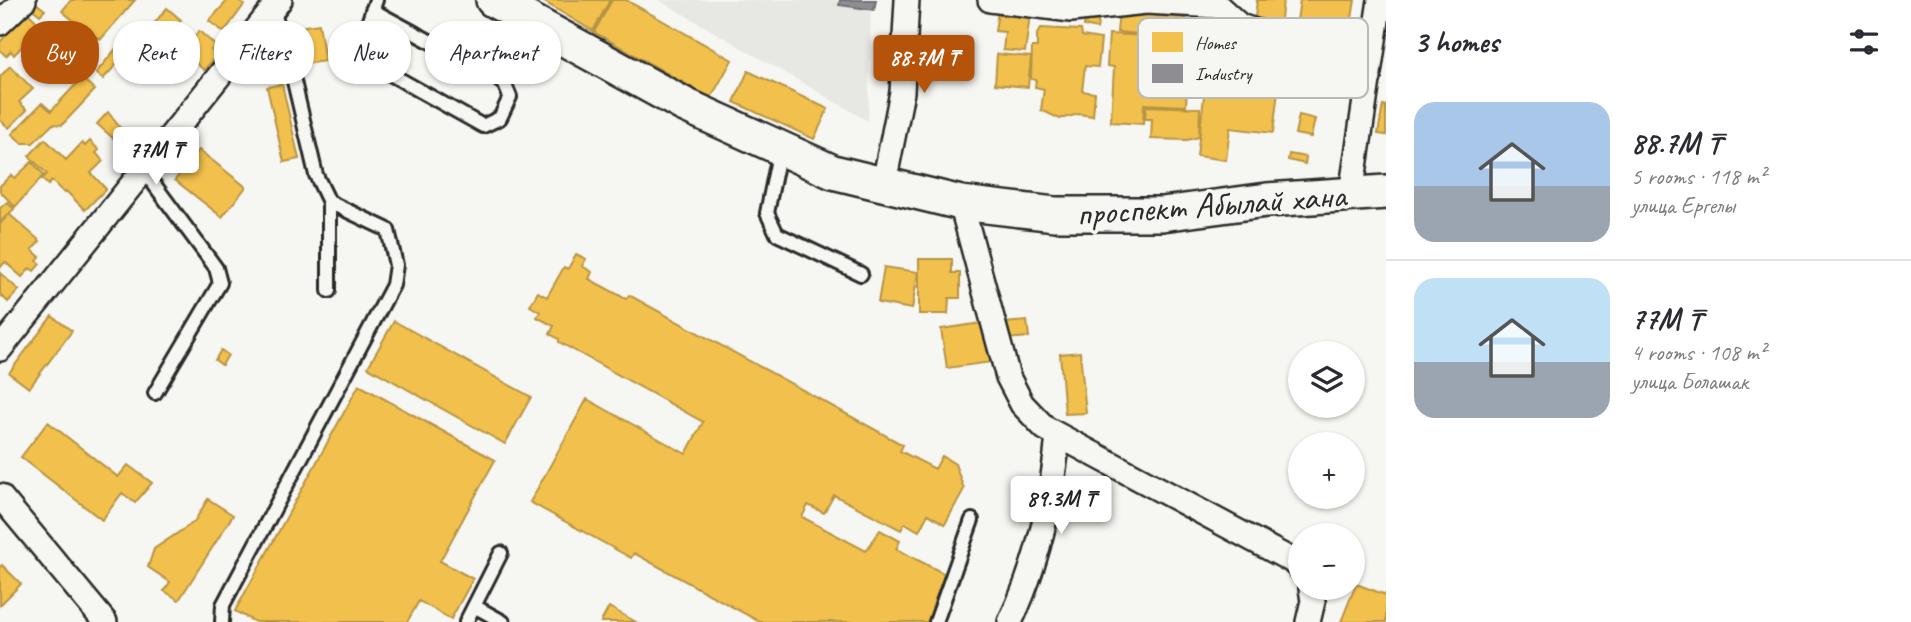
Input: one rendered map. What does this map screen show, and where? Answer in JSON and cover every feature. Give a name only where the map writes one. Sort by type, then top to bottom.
[{"type":"main road","name":"проспект Абылай хана","points":[[493,0],[685,105],[833,172],[961,203],[1055,214],[1162,214],[1267,200],[1386,192]]},
{"type":"street","points":[[0,23],[23,0]]},
{"type":"street","points":[[884,183],[902,92],[907,0]]},
{"type":"street","points":[[990,0],[1071,10],[1146,2],[1218,6],[1231,18]]},
{"type":"street","points":[[1368,84],[1380,0]]},
{"type":"street","points":[[0,349],[142,168],[276,5]]},
{"type":"street","points":[[1351,194],[1366,98]]},
{"type":"street","points":[[961,203],[1007,377],[1022,404],[1045,428],[1058,436],[1288,558]]},
{"type":"street","points":[[1010,622],[1022,597],[1051,488],[1058,436]]},
{"type":"street","points":[[0,496],[105,622]]},
{"type":"street","points":[[1308,622],[1313,600]]},
{"type":"lane","points":[[276,5],[316,175],[329,202],[329,291]]},
{"type":"lane","points":[[374,5],[505,85],[510,97],[500,118],[483,125],[383,70],[371,50],[367,26],[374,5]]},
{"type":"lane","points":[[780,149],[766,213],[776,234],[861,274]]},
{"type":"lane","points":[[142,168],[216,268],[220,283],[155,393]]},
{"type":"lane","points":[[222,622],[223,605],[393,285],[396,265],[388,230],[329,202]]},
{"type":"lane","points":[[936,622],[972,520]]},
{"type":"lane","points":[[466,622],[501,553]]},
{"type":"lane","points":[[474,606],[503,622]]},
{"type":"shaded area","points":[[659,0],[871,0],[868,121]]},
{"type":"building: Homes","points":[[71,0],[135,0],[117,21],[113,21],[113,25],[101,39],[99,21],[74,21],[62,11]]},
{"type":"building: Homes","points":[[228,0],[238,0],[244,5],[232,21],[214,21],[214,25],[209,21]]},
{"type":"building: Homes","points":[[541,0],[610,0],[593,31]]},
{"type":"building: Homes","points":[[612,0],[626,0],[732,60],[711,98],[594,32]]},
{"type":"building: Homes","points":[[1257,0],[1283,0],[1281,18],[1255,18]]},
{"type":"building: Homes","points":[[1300,0],[1355,0],[1352,18],[1297,18]]},
{"type":"building: Homes","points":[[36,3],[45,10],[40,15],[31,8]]},
{"type":"building: Homes","points":[[167,8],[181,20],[180,21],[156,21]]},
{"type":"building: Homes","points":[[26,11],[36,21],[21,21],[21,48],[14,55],[11,51],[6,56],[0,50],[0,42]]},
{"type":"building: Homes","points":[[998,11],[1030,15],[1025,52],[1003,50],[1005,32],[995,31]]},
{"type":"building: Homes","points":[[1119,12],[1186,18],[1138,18],[1138,34],[1117,32]]},
{"type":"building: Homes","points":[[1086,15],[1099,18],[1097,29],[1084,26]]},
{"type":"building: Homes","points":[[319,24],[325,61],[314,63],[314,25]]},
{"type":"building: Homes","points":[[1041,28],[1081,30],[1082,36],[1101,39],[1098,67],[1085,66],[1082,91],[1095,93],[1093,116],[1079,114],[1060,119],[1041,110],[1044,89],[1035,87],[1036,80],[1031,79],[1032,47],[1037,47],[1037,34]]},
{"type":"building: Homes","points":[[200,32],[214,44],[211,50],[214,58],[204,70],[200,67]]},
{"type":"building: Homes","points":[[1109,34],[1138,35],[1138,98],[1186,98],[1186,106],[1144,104],[1143,124],[1111,122],[1114,67],[1107,66]]},
{"type":"building: Homes","points":[[113,52],[113,68],[103,79],[99,76],[99,69]]},
{"type":"building: Homes","points":[[997,54],[1031,57],[1028,87],[995,84]]},
{"type":"building: Homes","points":[[10,66],[21,77],[21,84],[28,84],[33,89],[19,102],[27,110],[9,128],[0,120],[0,77]]},
{"type":"building: Homes","points":[[748,71],[828,109],[814,139],[734,102]]},
{"type":"building: Homes","points":[[76,84],[88,84],[95,90],[62,125],[53,124],[33,143],[22,143],[12,134],[42,103],[51,111]]},
{"type":"building: Homes","points":[[282,84],[299,159],[284,162],[267,87]]},
{"type":"building: Homes","points":[[1204,98],[1277,98],[1273,133],[1230,128],[1226,160],[1197,156]]},
{"type":"building: Homes","points":[[1383,105],[1386,106],[1386,135],[1378,134]]},
{"type":"building: Homes","points":[[1146,106],[1200,108],[1199,137],[1187,140],[1151,139],[1152,119],[1145,119]]},
{"type":"building: Homes","points":[[108,112],[121,129],[113,138],[97,124]]},
{"type":"building: Homes","points":[[1299,115],[1315,119],[1311,137],[1295,134]]},
{"type":"building: Homes","points":[[45,139],[66,160],[82,143],[85,146],[90,141],[99,150],[96,153],[103,161],[91,173],[106,189],[85,210],[52,181],[48,185],[42,179],[47,174],[29,156]]},
{"type":"building: Homes","points":[[199,150],[246,187],[222,217],[175,180]]},
{"type":"building: Homes","points":[[1289,154],[1306,157],[1305,164],[1288,160]]},
{"type":"building: Homes","points":[[32,162],[44,175],[15,207],[0,191],[0,186],[11,175],[15,178]]},
{"type":"building: Homes","points":[[7,202],[14,209],[0,222],[0,208]]},
{"type":"building: Homes","points":[[9,214],[40,241],[32,250],[40,257],[37,261],[40,264],[34,271],[30,268],[22,277],[5,262],[0,268],[0,224]]},
{"type":"building: Homes","points":[[576,254],[586,259],[582,266],[592,272],[589,279],[626,299],[629,295],[903,445],[900,451],[935,469],[942,456],[955,464],[964,489],[945,524],[928,514],[919,531],[905,523],[901,530],[834,495],[824,513],[808,505],[802,517],[866,551],[880,530],[900,541],[896,549],[947,575],[939,590],[944,592],[935,622],[760,622],[634,553],[631,558],[530,502],[587,399],[686,454],[703,422],[559,342],[559,339],[550,334],[554,326],[537,317],[540,312],[530,306],[538,292],[547,297],[564,267],[568,269]]},
{"type":"building: Homes","points":[[919,259],[952,259],[952,273],[960,273],[960,298],[949,298],[948,314],[919,314]]},
{"type":"building: Homes","points":[[884,267],[918,272],[912,309],[878,303]]},
{"type":"building: Homes","points":[[0,273],[19,290],[8,302],[0,294]]},
{"type":"building: Homes","points":[[52,316],[72,331],[29,388],[9,373]]},
{"type":"building: Homes","points":[[394,321],[531,397],[505,444],[368,367]]},
{"type":"building: Homes","points":[[1027,321],[1029,337],[1006,339],[1005,323]]},
{"type":"building: Homes","points":[[982,323],[983,330],[987,330],[992,362],[947,368],[941,329]]},
{"type":"building: Homes","points":[[221,350],[228,355],[222,365],[215,360]]},
{"type":"building: Homes","points":[[1080,352],[1086,413],[1065,414],[1060,354]]},
{"type":"building: Homes","points":[[359,385],[495,460],[440,561],[473,579],[451,619],[419,601],[407,622],[255,622],[235,611]]},
{"type":"building: Homes","points":[[48,422],[118,477],[128,465],[152,483],[135,503],[122,493],[102,520],[21,457]]},
{"type":"building: Homes","points":[[208,499],[233,515],[179,600],[164,591],[170,582],[148,567],[154,549],[194,522]]},
{"type":"building: Homes","points":[[2,565],[21,584],[0,605],[0,567]]},
{"type":"building: Homes","points":[[1365,587],[1386,595],[1386,622],[1341,622],[1350,600],[1365,600]]},
{"type":"building: Homes","points":[[609,607],[636,622],[601,622]]},
{"type":"building: Industry","points":[[840,0],[876,0],[874,10],[839,5]]}]
